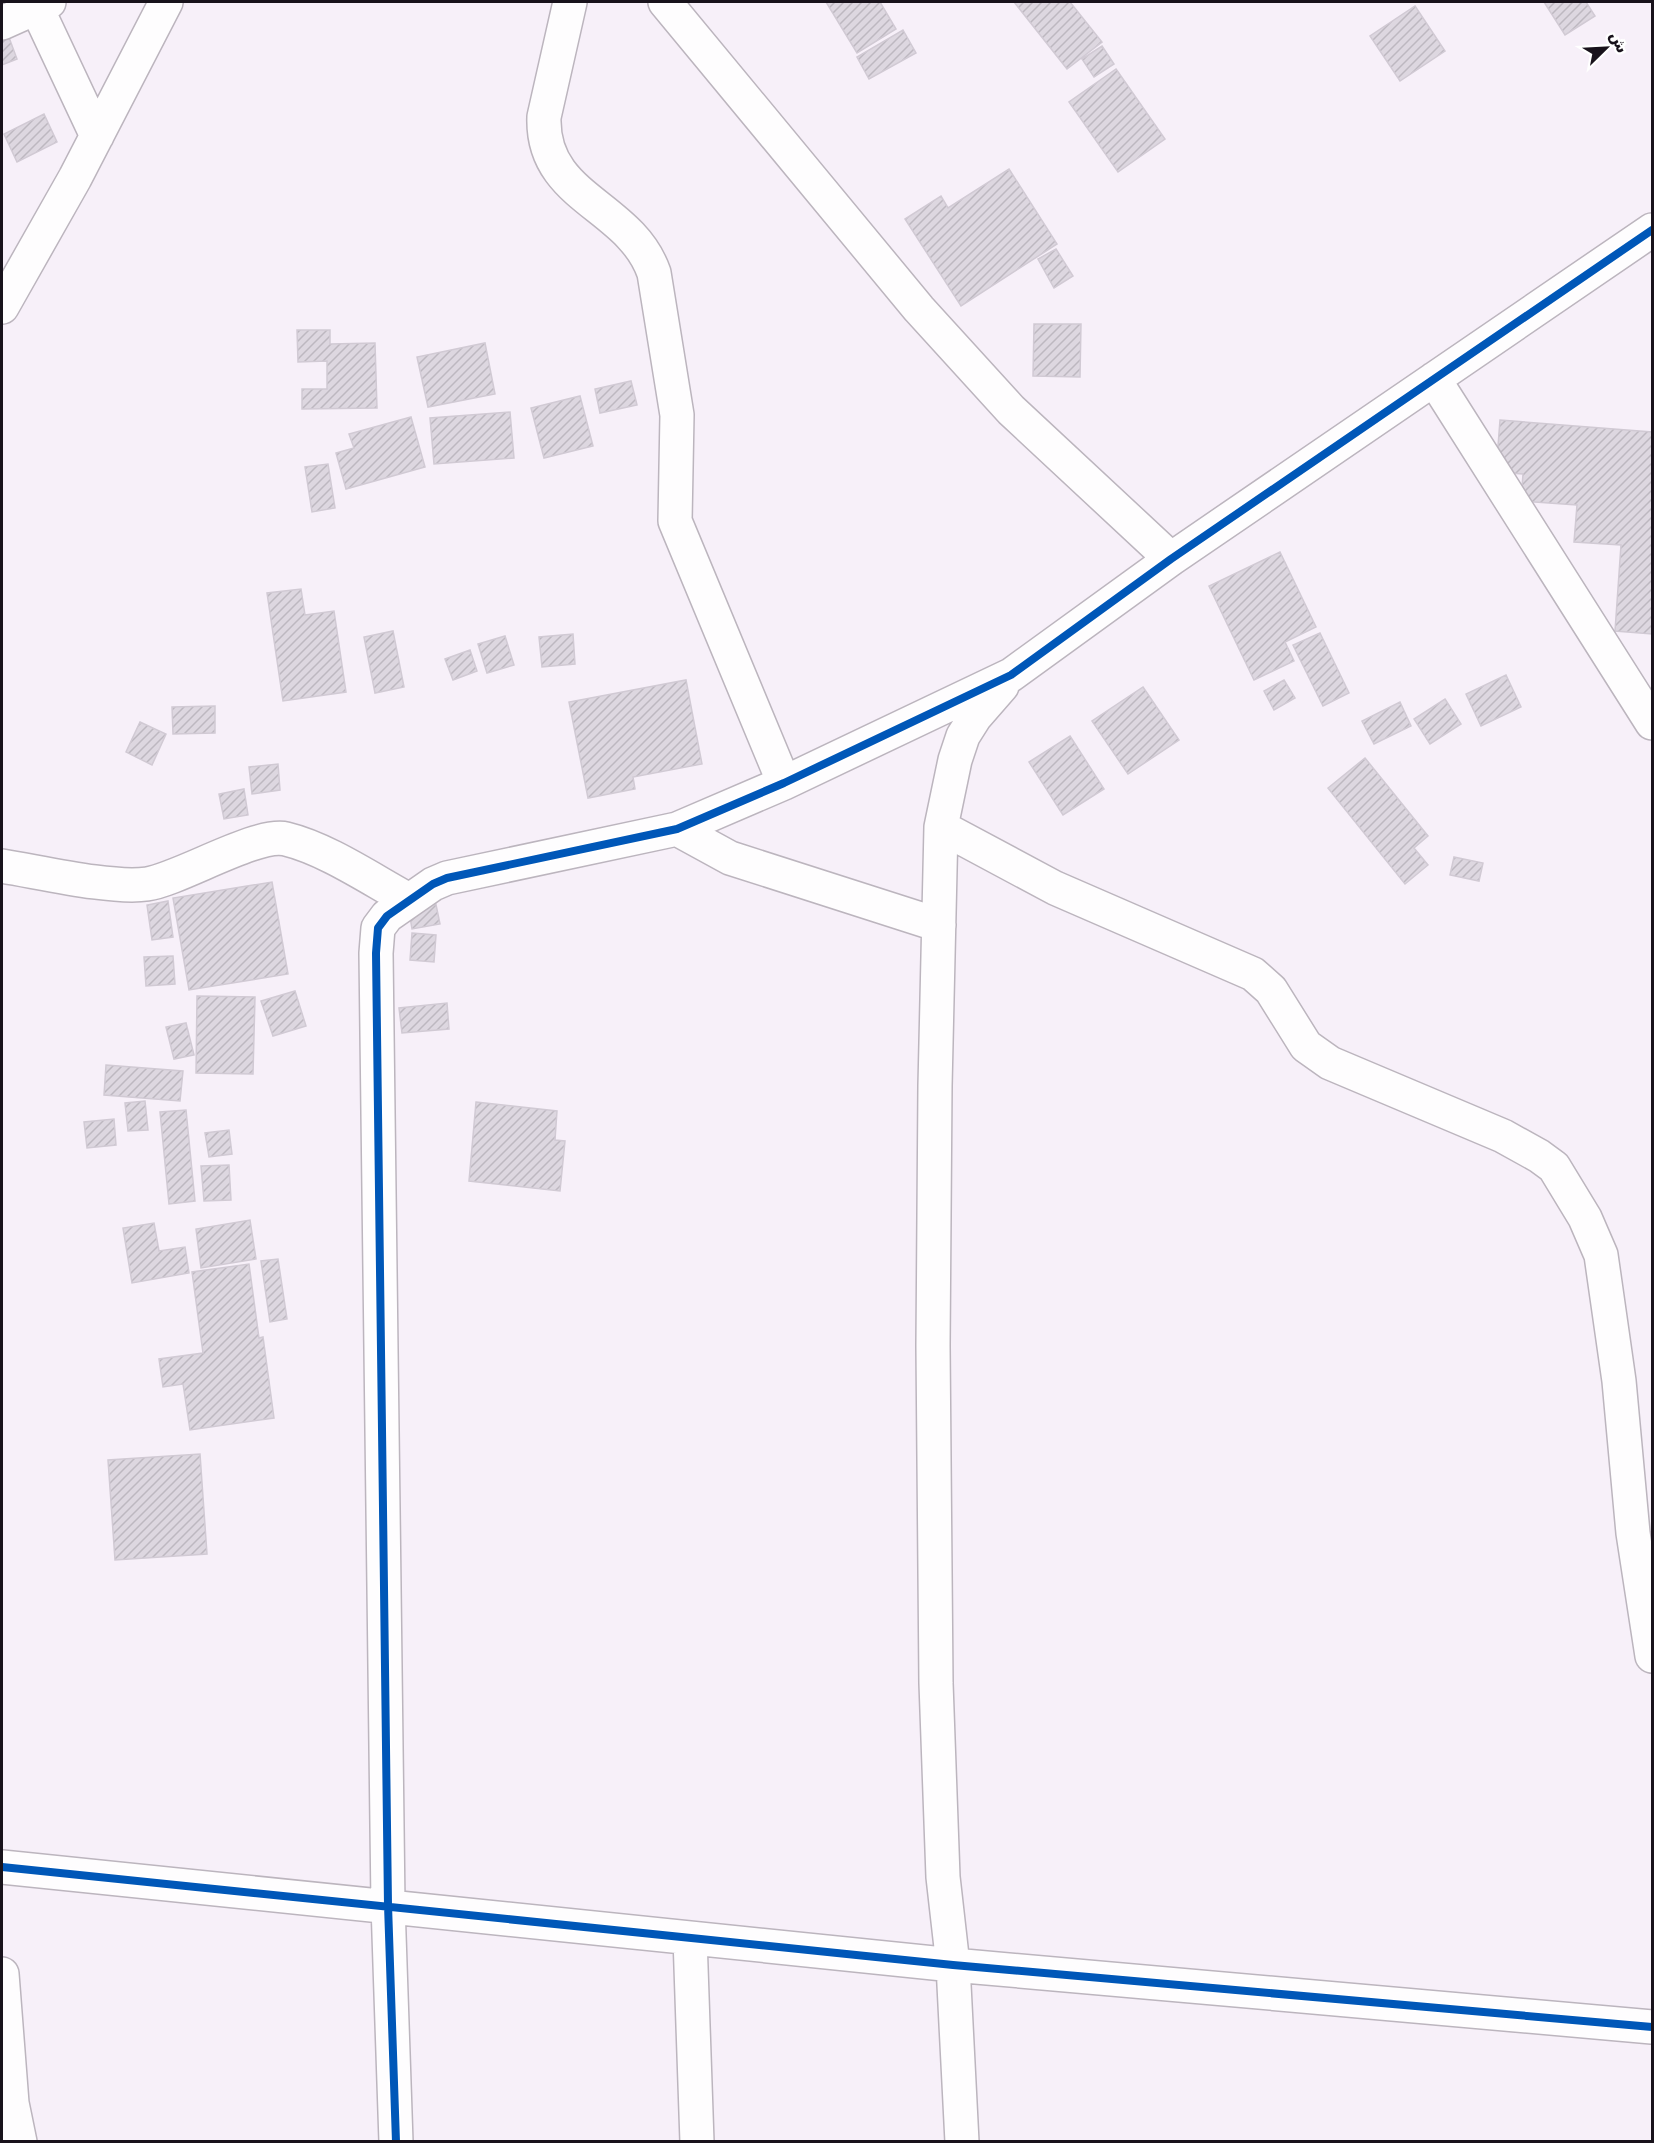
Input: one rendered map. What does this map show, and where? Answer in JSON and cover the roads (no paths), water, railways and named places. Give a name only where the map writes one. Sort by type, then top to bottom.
[{"type":"street","points":[[2,307],[97,136],[166,2]]},
{"type":"street","points":[[570,2],[543,117],[543,136],[556,169],[568,184],[624,227],[649,258],[654,273],[677,415],[675,521],[784,783]]},
{"type":"street","points":[[665,2],[919,309],[1011,410],[1171,559]]},
{"type":"street","points":[[2,23],[40,3],[97,136]]},
{"type":"street","points":[[396,2142],[388,1905],[376,940],[381,922],[409,900],[447,878],[677,829],[784,783],[1011,675],[1171,559],[1653,230]]},
{"type":"street","points":[[1434,380],[1653,723]]},
{"type":"street","points":[[962,2142],[953,1965],[946,1924],[943,1877],[936,1683],[933,1346],[941,827],[955,760],[963,736],[975,717],[1011,675]]},
{"type":"street","points":[[941,827],[1054,888],[1253,974],[1271,990],[1306,1046],[1330,1063],[1503,1136],[1554,1167],[1585,1218],[1601,1255],[1619,1381],[1633,1533],[1653,1656]]},
{"type":"street","points":[[677,829],[730,858],[939,925]]},
{"type":"street","points":[[2,866],[119,884],[145,884],[263,842],[285,839],[316,851],[409,900]]},
{"type":"street","points":[[2,1867],[953,1965],[1653,2027]]},
{"type":"street","points":[[690,1938],[697,2142]]},
{"type":"street","points":[[2,1974],[12,2103],[20,2142]]}]
